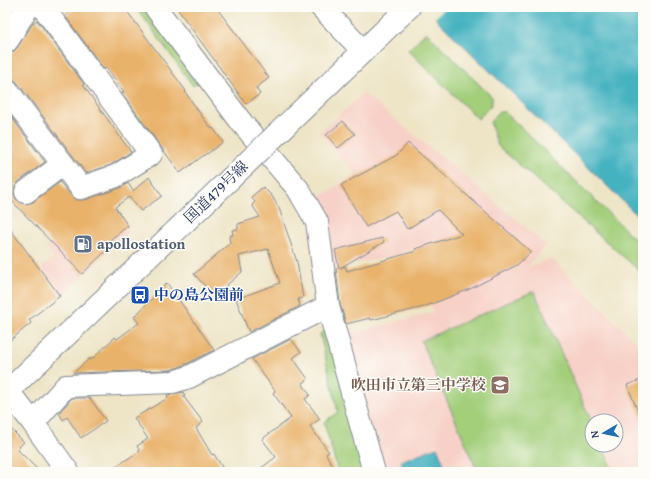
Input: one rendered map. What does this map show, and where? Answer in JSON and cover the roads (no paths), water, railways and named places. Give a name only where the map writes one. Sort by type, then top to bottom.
[{"type":"main road","points":[[155,7],[242,123],[298,190],[317,222],[328,306],[374,472]]},
{"type":"main road","points":[[321,7],[363,51]]},
{"type":"main road","name":"国道479号線","points":[[8,391],[409,7]]},
{"type":"main road","points":[[7,41],[29,9],[151,154],[116,176],[81,188],[7,90]]},
{"type":"main road","points":[[26,192],[63,164]]},
{"type":"main road","points":[[33,423],[66,386],[173,382],[189,377],[328,306]]},
{"type":"main road","points":[[8,391],[68,472]]},
{"type":"water","points":[[424,7],[643,7],[643,221]]},
{"type":"water","points":[[437,447],[447,472],[405,472],[401,461]]},
{"type":"place","name":"apollostation","points":[[83,244]]},
{"type":"place","name":"中の島公園前","points":[[140,295]]},
{"type":"place","name":"吹田市立第三中学校","points":[[500,385]]}]
